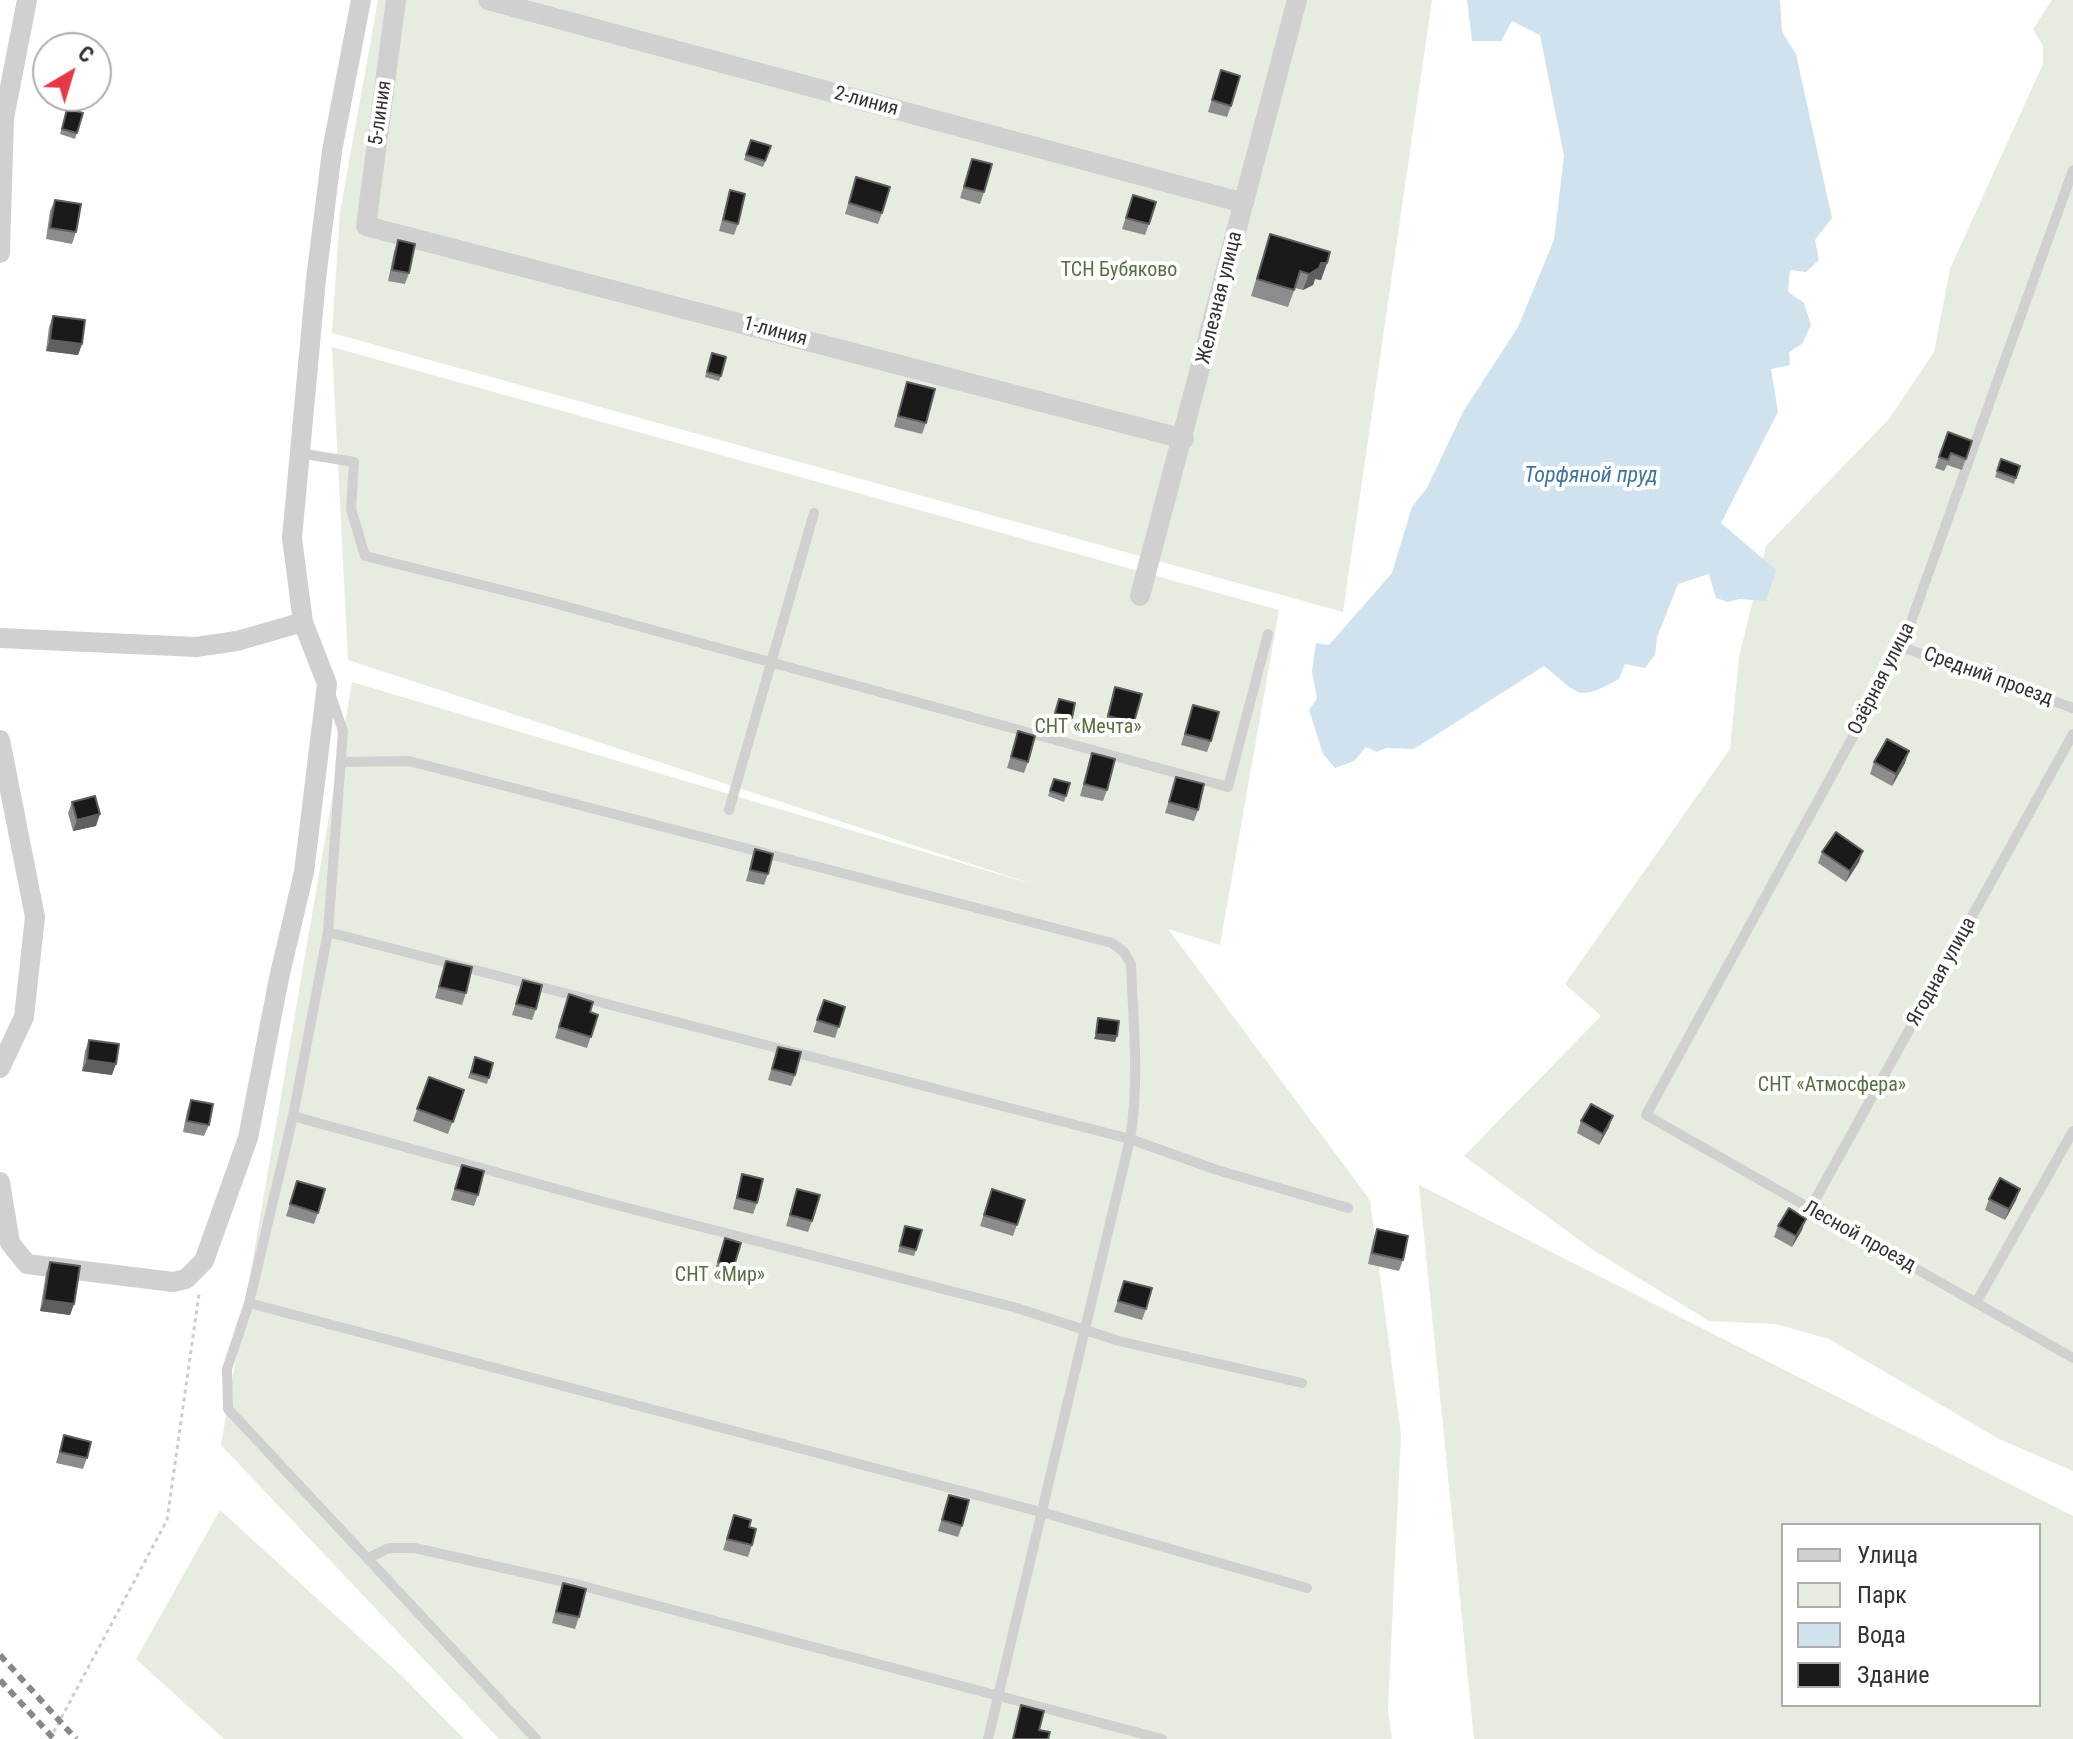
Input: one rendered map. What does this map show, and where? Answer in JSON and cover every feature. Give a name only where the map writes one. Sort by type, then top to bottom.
[{"type":"street","points":[[0,253],[4,118],[27,0]]},
{"type":"street","points":[[0,1182],[10,1243],[27,1264],[173,1282],[186,1279],[204,1261],[248,1138],[279,978],[294,929],[304,872],[327,684],[303,622],[292,538],[332,151],[361,0]]},
{"type":"street","name":"5-линия","points":[[366,226],[396,0]]},
{"type":"street","name":"2-линия","points":[[488,0],[1244,203]]},
{"type":"street","name":"Железная улица","points":[[1140,596],[1184,439],[1297,0]]},
{"type":"street","name":"1-линия","points":[[366,226],[1184,439]]},
{"type":"street","points":[[0,638],[196,647],[237,641],[303,622]]},
{"type":"street","points":[[0,740],[35,917],[24,1017],[0,1068]]},
{"type":"lane","name":"Озёрная улица","points":[[1646,1115],[1902,647],[2073,170]]},
{"type":"lane","points":[[299,453],[354,462],[351,509],[365,556],[550,602],[1228,787],[1268,634]]},
{"type":"lane","points":[[729,810],[814,513]]},
{"type":"lane","name":"Средний проезд","points":[[1902,647],[2073,708]]},
{"type":"lane","points":[[327,684],[343,731],[328,932],[293,1116],[249,1303],[227,1369],[228,1409],[536,1739]]},
{"type":"lane","name":"Ягодная улица","points":[[1810,1209],[2073,734]]},
{"type":"lane","points":[[341,762],[409,761],[1112,943],[1124,952],[1131,964],[1136,1107],[988,1739]]},
{"type":"lane","points":[[328,932],[1130,1139],[1217,1170],[1348,1208]]},
{"type":"lane","name":"Лесной проезд","points":[[1646,1115],[2073,1358]]},
{"type":"lane","points":[[293,1116],[1085,1329],[1119,1341],[1302,1383]]},
{"type":"lane","points":[[1976,1303],[2073,1131]]},
{"type":"lane","points":[[249,1303],[1041,1512],[1307,1588]]},
{"type":"lane","points":[[368,1558],[389,1548],[415,1548],[579,1585],[1162,1739]]},
{"type":"path","points":[[50,1739],[167,1520],[200,1291]]},
{"type":"green space","name":"ТСН Бубяково","points":[[378,0],[1432,0],[1343,612],[332,333],[340,212]]},
{"type":"green space","name":"СНТ «Атмосфера»","points":[[2052,0],[2073,0],[2073,1471],[1999,1439],[1829,1339],[1776,1324],[1709,1321],[1593,1250],[1464,1156],[1601,1016],[1565,984],[1730,749],[1739,657],[1766,546],[1889,419],[1934,352],[1950,269],[2043,64],[2043,46],[2033,29]]},
{"type":"green space","name":"СНТ «Мир»","points":[[332,347],[1279,610],[1220,945],[1168,929],[1370,1200],[1401,1434],[1388,1709],[1392,1739],[499,1739],[221,1445],[352,682],[1035,885],[348,660]]},
{"type":"green space","points":[[1419,1185],[2073,1516],[2073,1739],[1474,1739]]},
{"type":"green space","points":[[220,1510],[404,1678],[464,1739],[224,1739],[136,1659]]},
{"type":"water","name":"Торфяной пруд","points":[[1467,0],[1780,0],[1782,32],[1796,54],[1832,218],[1815,240],[1819,260],[1806,272],[1790,270],[1788,292],[1804,303],[1811,325],[1802,344],[1789,352],[1790,365],[1771,369],[1778,412],[1721,523],[1776,570],[1766,601],[1739,599],[1728,602],[1716,598],[1709,574],[1678,584],[1657,637],[1655,655],[1645,668],[1625,664],[1619,679],[1594,691],[1585,693],[1572,689],[1544,666],[1414,749],[1386,748],[1377,752],[1366,747],[1354,761],[1335,768],[1323,754],[1309,710],[1317,698],[1312,672],[1316,643],[1329,645],[1392,573],[1412,507],[1427,488],[1463,412],[1518,327],[1554,240],[1564,156],[1540,35],[1512,21],[1501,41],[1472,41]]},
{"type":"building","points":[[1221,70],[1240,76],[1231,106],[1212,100]]},
{"type":"building","points":[[66,112],[83,113],[77,133],[62,129]]},
{"type":"building","points":[[751,140],[771,146],[765,161],[746,155]]},
{"type":"building","points":[[972,159],[992,164],[984,192],[964,187]]},
{"type":"building","points":[[856,177],[890,187],[882,213],[849,203]]},
{"type":"building","points":[[730,190],[745,194],[738,224],[723,220]]},
{"type":"building","points":[[1133,195],[1156,202],[1149,224],[1126,218]]},
{"type":"building","points":[[55,200],[81,204],[76,232],[50,228]]},
{"type":"building","points":[[1270,234],[1330,252],[1327,263],[1321,263],[1309,274],[1300,271],[1294,290],[1257,279]]},
{"type":"building","points":[[398,240],[415,244],[409,273],[392,270]]},
{"type":"building","points":[[53,316],[85,320],[82,344],[50,340]]},
{"type":"building","points":[[712,353],[726,357],[721,376],[707,372]]},
{"type":"building","points":[[907,382],[935,389],[926,423],[898,416]]},
{"type":"building","points":[[1948,432],[1972,441],[1966,459],[1951,453],[1948,460],[1939,457]]},
{"type":"building","points":[[2001,459],[2020,466],[2016,478],[1997,471]]},
{"type":"building","points":[[1115,687],[1142,694],[1134,722],[1108,716]]},
{"type":"building","points":[[1059,699],[1075,703],[1072,718],[1055,713]]},
{"type":"building","points":[[1193,705],[1219,712],[1211,741],[1185,734]]},
{"type":"building","points":[[1018,731],[1035,736],[1028,762],[1011,757]]},
{"type":"building","points":[[1887,739],[1909,751],[1896,774],[1874,762]]},
{"type":"building","points":[[1092,753],[1115,759],[1107,790],[1084,784]]},
{"type":"building","points":[[1176,777],[1204,784],[1198,810],[1169,802]]},
{"type":"building","points":[[1054,779],[1070,783],[1066,796],[1050,791]]},
{"type":"building","points":[[95,796],[100,814],[77,820],[72,802]]},
{"type":"building","points":[[1836,832],[1863,851],[1850,871],[1822,852]]},
{"type":"building","points":[[755,849],[773,854],[768,874],[750,870]]},
{"type":"building","points":[[446,961],[472,967],[466,993],[439,987]]},
{"type":"building","points":[[523,980],[542,985],[536,1009],[516,1004]]},
{"type":"building","points":[[569,994],[593,1002],[590,1012],[598,1015],[591,1037],[559,1027]]},
{"type":"building","points":[[824,1000],[845,1007],[839,1027],[817,1020]]},
{"type":"building","points":[[1098,1018],[1119,1021],[1117,1036],[1096,1034]]},
{"type":"building","points":[[89,1040],[119,1044],[116,1064],[87,1060]]},
{"type":"building","points":[[778,1047],[801,1052],[795,1075],[772,1069]]},
{"type":"building","points":[[475,1057],[493,1063],[489,1078],[471,1073]]},
{"type":"building","points":[[429,1077],[464,1090],[453,1122],[417,1109]]},
{"type":"building","points":[[191,1100],[213,1104],[209,1125],[187,1121]]},
{"type":"building","points":[[1591,1104],[1613,1116],[1603,1134],[1581,1121]]},
{"type":"building","points":[[462,1165],[484,1171],[478,1195],[455,1189]]},
{"type":"building","points":[[742,1174],[763,1179],[757,1203],[737,1198]]},
{"type":"building","points":[[2000,1178],[2020,1189],[2009,1209],[1989,1199]]},
{"type":"building","points":[[297,1181],[325,1189],[318,1213],[290,1204]]},
{"type":"building","points":[[797,1189],[820,1195],[812,1221],[790,1215]]},
{"type":"building","points":[[992,1189],[1025,1200],[1017,1225],[984,1215]]},
{"type":"building","points":[[1789,1208],[1806,1219],[1796,1236],[1778,1226]]},
{"type":"building","points":[[905,1226],[922,1230],[916,1250],[900,1246]]},
{"type":"building","points":[[1377,1229],[1408,1236],[1403,1260],[1372,1253]]},
{"type":"building","points":[[725,1238],[741,1243],[734,1266],[718,1262]]},
{"type":"building","points":[[50,1262],[80,1266],[74,1304],[44,1300]]},
{"type":"building","points":[[1124,1281],[1152,1288],[1146,1309],[1118,1301]]},
{"type":"building","points":[[64,1435],[91,1442],[87,1458],[60,1452]]},
{"type":"building","points":[[949,1495],[969,1500],[962,1526],[942,1520]]},
{"type":"building","points":[[734,1515],[751,1520],[749,1527],[756,1529],[752,1545],[727,1539]]},
{"type":"building","points":[[563,1583],[586,1589],[579,1617],[556,1612]]},
{"type":"building","points":[[1021,1705],[1044,1711],[1039,1730],[1050,1732],[1048,1739],[1013,1739]]},
{"type":"railway","points":[[0,1655],[76,1739]]},
{"type":"railway","points":[[0,1680],[54,1739]]},
{"type":"park label","name":"СНТ «Мечта»","points":[[1088,728]]}]
